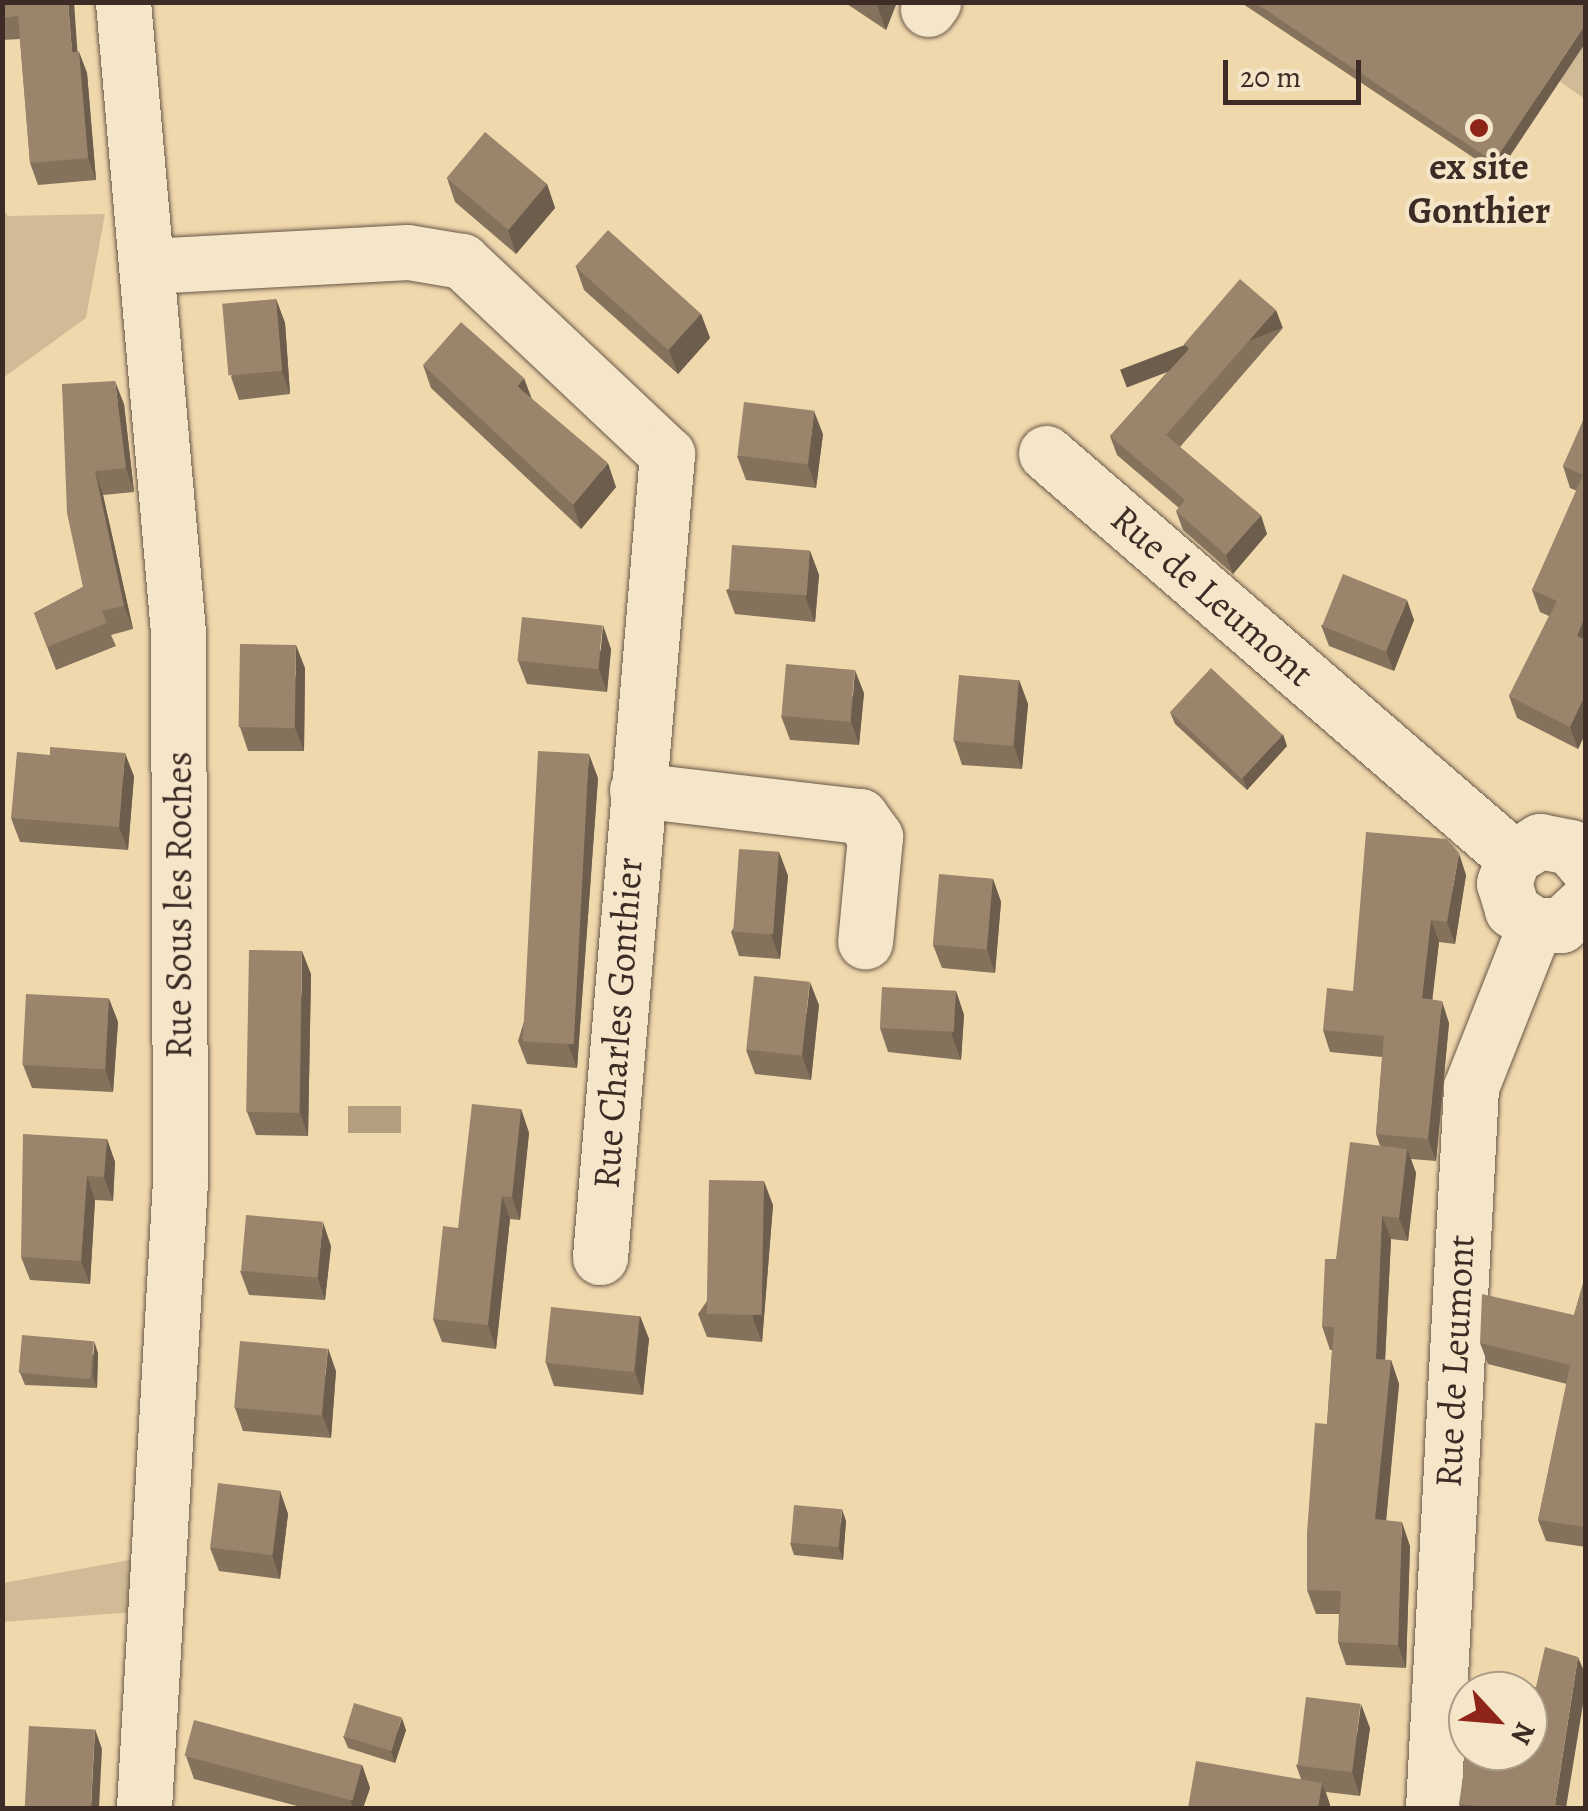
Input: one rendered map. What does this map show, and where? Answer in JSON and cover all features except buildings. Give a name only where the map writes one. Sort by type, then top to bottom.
[{"type":"street","name":"Rue Sous les Roches","points":[[123,2],[178,632],[180,1181],[144,1808]]},
{"type":"street","name":"Rue Charles Gonthier","points":[[149,266],[408,252],[462,261],[666,454],[600,1257]]},
{"type":"street","name":"Rue de Leumont","points":[[1046,452],[1513,857]]},
{"type":"street","points":[[637,790],[860,816],[876,836],[865,942]]},
{"type":"street","points":[[1580,842],[1540,841],[1513,857],[1506,897],[1535,925],[1560,925],[1586,902]]},
{"type":"street","name":"Rue de Leumont","points":[[1433,1808],[1471,1087],[1535,925]]},
{"type":"shaded area","points":[[1585,42],[1585,99],[1559,81]]},
{"type":"shaded area","points":[[3,209],[8,216],[105,214],[86,318],[3,378]]},
{"type":"shaded area","points":[[348,1106],[401,1106],[401,1133],[348,1133]]},
{"type":"shaded area","points":[[146,1557],[147,1611],[3,1622],[3,1583]]},
{"type":"place","name":"ex site Gonthier","points":[[1479,128]]}]
